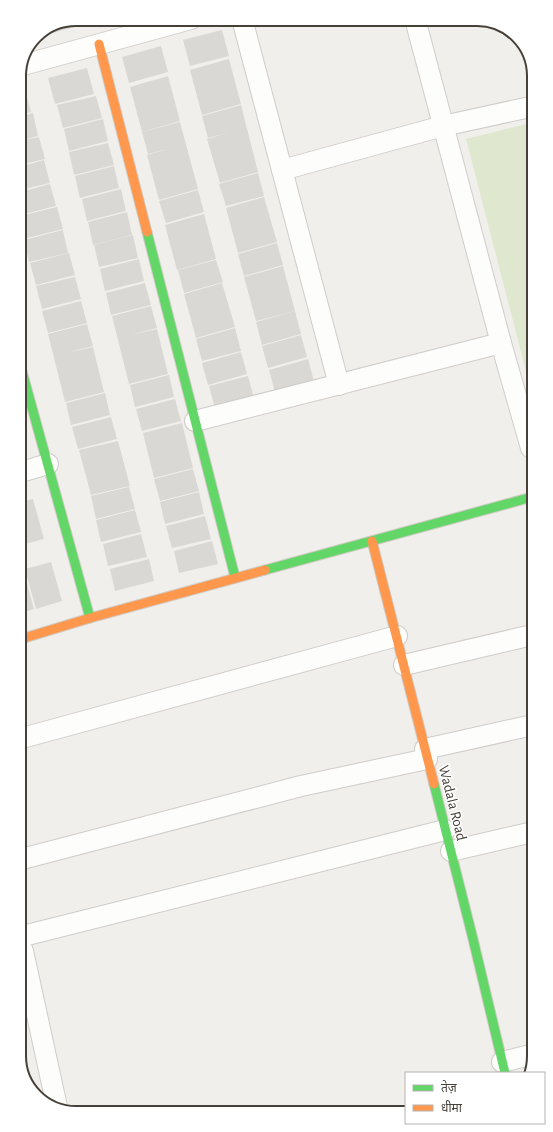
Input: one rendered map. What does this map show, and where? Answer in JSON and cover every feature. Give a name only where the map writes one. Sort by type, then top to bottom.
[{"type":"street","points":[[28,63],[165,26]]},
{"type":"street","points":[[244,26],[339,385]]},
{"type":"street","points":[[417,26],[501,343],[527,434]]},
{"type":"street","points":[[99,44],[235,577]]},
{"type":"street","points":[[282,170],[443,126],[527,107]]},
{"type":"street","points":[[195,421],[501,343]]},
{"type":"street","points":[[26,385],[90,618]]},
{"type":"street","points":[[26,471],[48,464]]},
{"type":"street","points":[[26,638],[235,577],[527,498]]},
{"type":"street","name":"Wadala Road","points":[[372,540],[451,851],[503,1067]]},
{"type":"street","points":[[26,737],[397,636]]},
{"type":"street","points":[[404,665],[527,636]]},
{"type":"street","points":[[26,858],[527,727]]},
{"type":"street","points":[[26,935],[445,830]]},
{"type":"street","points":[[451,851],[527,833]]},
{"type":"street","points":[[26,965],[56,1102]]},
{"type":"street","points":[[503,1067],[527,1057]]},
{"type":"green space","points":[[527,124],[527,375],[466,139]]},
{"type":"building","points":[[78,26],[47,35],[66,27]]},
{"type":"building","points":[[222,30],[229,56],[190,66],[183,40]]},
{"type":"building","points":[[161,46],[168,72],[129,83],[122,57]]},
{"type":"building","points":[[229,59],[241,104],[202,115],[190,70]]},
{"type":"building","points":[[87,68],[94,94],[55,104],[48,78]]},
{"type":"building","points":[[168,76],[180,121],[142,132],[130,87]]},
{"type":"building","points":[[26,93],[31,112],[26,113]]},
{"type":"building","points":[[96,96],[102,118],[63,128],[57,105]]},
{"type":"building","points":[[241,105],[258,172],[220,183],[207,139],[230,132],[208,138],[202,116]]},
{"type":"building","points":[[33,113],[38,136],[26,139],[26,115]]},
{"type":"building","points":[[103,119],[108,141],[69,151],[64,129]]},
{"type":"building","points":[[180,122],[198,189],[159,200],[147,155],[168,149],[148,154],[142,132]]},
{"type":"building","points":[[39,137],[45,159],[26,163],[26,140]]},
{"type":"building","points":[[108,143],[114,165],[74,175],[69,152]]},
{"type":"building","points":[[44,160],[50,183],[26,189],[26,165]]},
{"type":"building","points":[[114,166],[119,188],[80,198],[75,176]]},
{"type":"building","points":[[258,173],[264,196],[226,206],[219,184]]},
{"type":"building","points":[[50,184],[56,206],[26,214],[26,190]]},
{"type":"building","points":[[121,189],[126,211],[87,221],[82,199]]},
{"type":"building","points":[[198,190],[204,212],[166,223],[159,201]]},
{"type":"building","points":[[264,197],[277,242],[238,253],[226,208]]},
{"type":"building","points":[[57,207],[63,229],[26,238],[26,215]]},
{"type":"building","points":[[127,212],[132,235],[93,245],[88,222]]},
{"type":"building","points":[[204,214],[216,259],[177,270],[165,225]]},
{"type":"building","points":[[63,230],[68,253],[29,262],[26,249],[26,239]]},
{"type":"building","points":[[133,235],[138,258],[99,267],[94,245]]},
{"type":"building","points":[[277,243],[283,265],[244,276],[238,254]]},
{"type":"building","points":[[69,253],[75,275],[36,285],[30,263]]},
{"type":"building","points":[[139,259],[144,281],[105,291],[100,269]]},
{"type":"building","points":[[216,260],[223,282],[184,293],[178,270]]},
{"type":"building","points":[[283,266],[295,311],[256,321],[244,277]]},
{"type":"building","points":[[75,277],[81,299],[42,309],[36,286]]},
{"type":"building","points":[[145,283],[151,305],[111,315],[106,293]]},
{"type":"building","points":[[222,283],[235,327],[196,338],[184,294]]},
{"type":"building","points":[[81,301],[87,323],[48,333],[42,311]]},
{"type":"building","points":[[151,306],[157,328],[130,335],[157,329],[168,374],[129,384],[112,316]]},
{"type":"building","points":[[295,311],[301,334],[262,345],[256,322]]},
{"type":"building","points":[[87,324],[93,346],[66,353],[93,347],[104,392],[65,402],[48,334]]},
{"type":"building","points":[[235,328],[241,351],[202,361],[196,339]]},
{"type":"building","points":[[301,335],[307,357],[268,368],[262,346]]},
{"type":"building","points":[[241,352],[247,374],[208,385],[202,363]]},
{"type":"building","points":[[308,359],[315,385],[276,396],[269,370]]},
{"type":"building","points":[[169,375],[174,397],[135,407],[130,385]]},
{"type":"building","points":[[248,376],[255,402],[216,412],[209,386]]},
{"type":"building","points":[[105,393],[110,415],[71,425],[66,403]]},
{"type":"building","points":[[175,399],[181,421],[142,431],[136,409]]},
{"type":"building","points":[[111,417],[117,439],[78,449],[72,427]]},
{"type":"building","points":[[182,423],[193,468],[154,478],[143,433]]},
{"type":"building","points":[[118,441],[130,486],[91,495],[79,450]]},
{"type":"building","points":[[193,469],[199,491],[160,501],[154,479]]},
{"type":"building","points":[[129,487],[135,509],[96,519],[91,496]]},
{"type":"building","points":[[199,492],[204,514],[165,524],[160,502]]},
{"type":"building","points":[[33,499],[44,539],[26,544],[26,501]]},
{"type":"building","points":[[135,510],[141,532],[101,542],[96,520]]},
{"type":"building","points":[[205,516],[211,539],[172,548],[166,526]]},
{"type":"building","points":[[141,534],[147,557],[108,566],[103,544]]},
{"type":"building","points":[[212,541],[218,564],[179,573],[174,551]]},
{"type":"building","points":[[149,559],[154,581],[115,591],[110,569]]},
{"type":"building","points":[[51,562],[62,601],[36,609],[26,569]]},
{"type":"building","points":[[26,580],[34,609],[26,611]]},
{"type":"traffic: fast","points":[[147,232],[235,577]]},
{"type":"traffic: fast","points":[[26,386],[90,618]]},
{"type":"traffic: fast","points":[[265,570],[527,498]]},
{"type":"traffic: fast","points":[[434,784],[505,1072]]},
{"type":"traffic: slow","points":[[99,44],[147,232]]},
{"type":"traffic: slow","points":[[372,541],[434,784]]},
{"type":"traffic: slow","points":[[26,637],[90,618],[265,570]]}]
